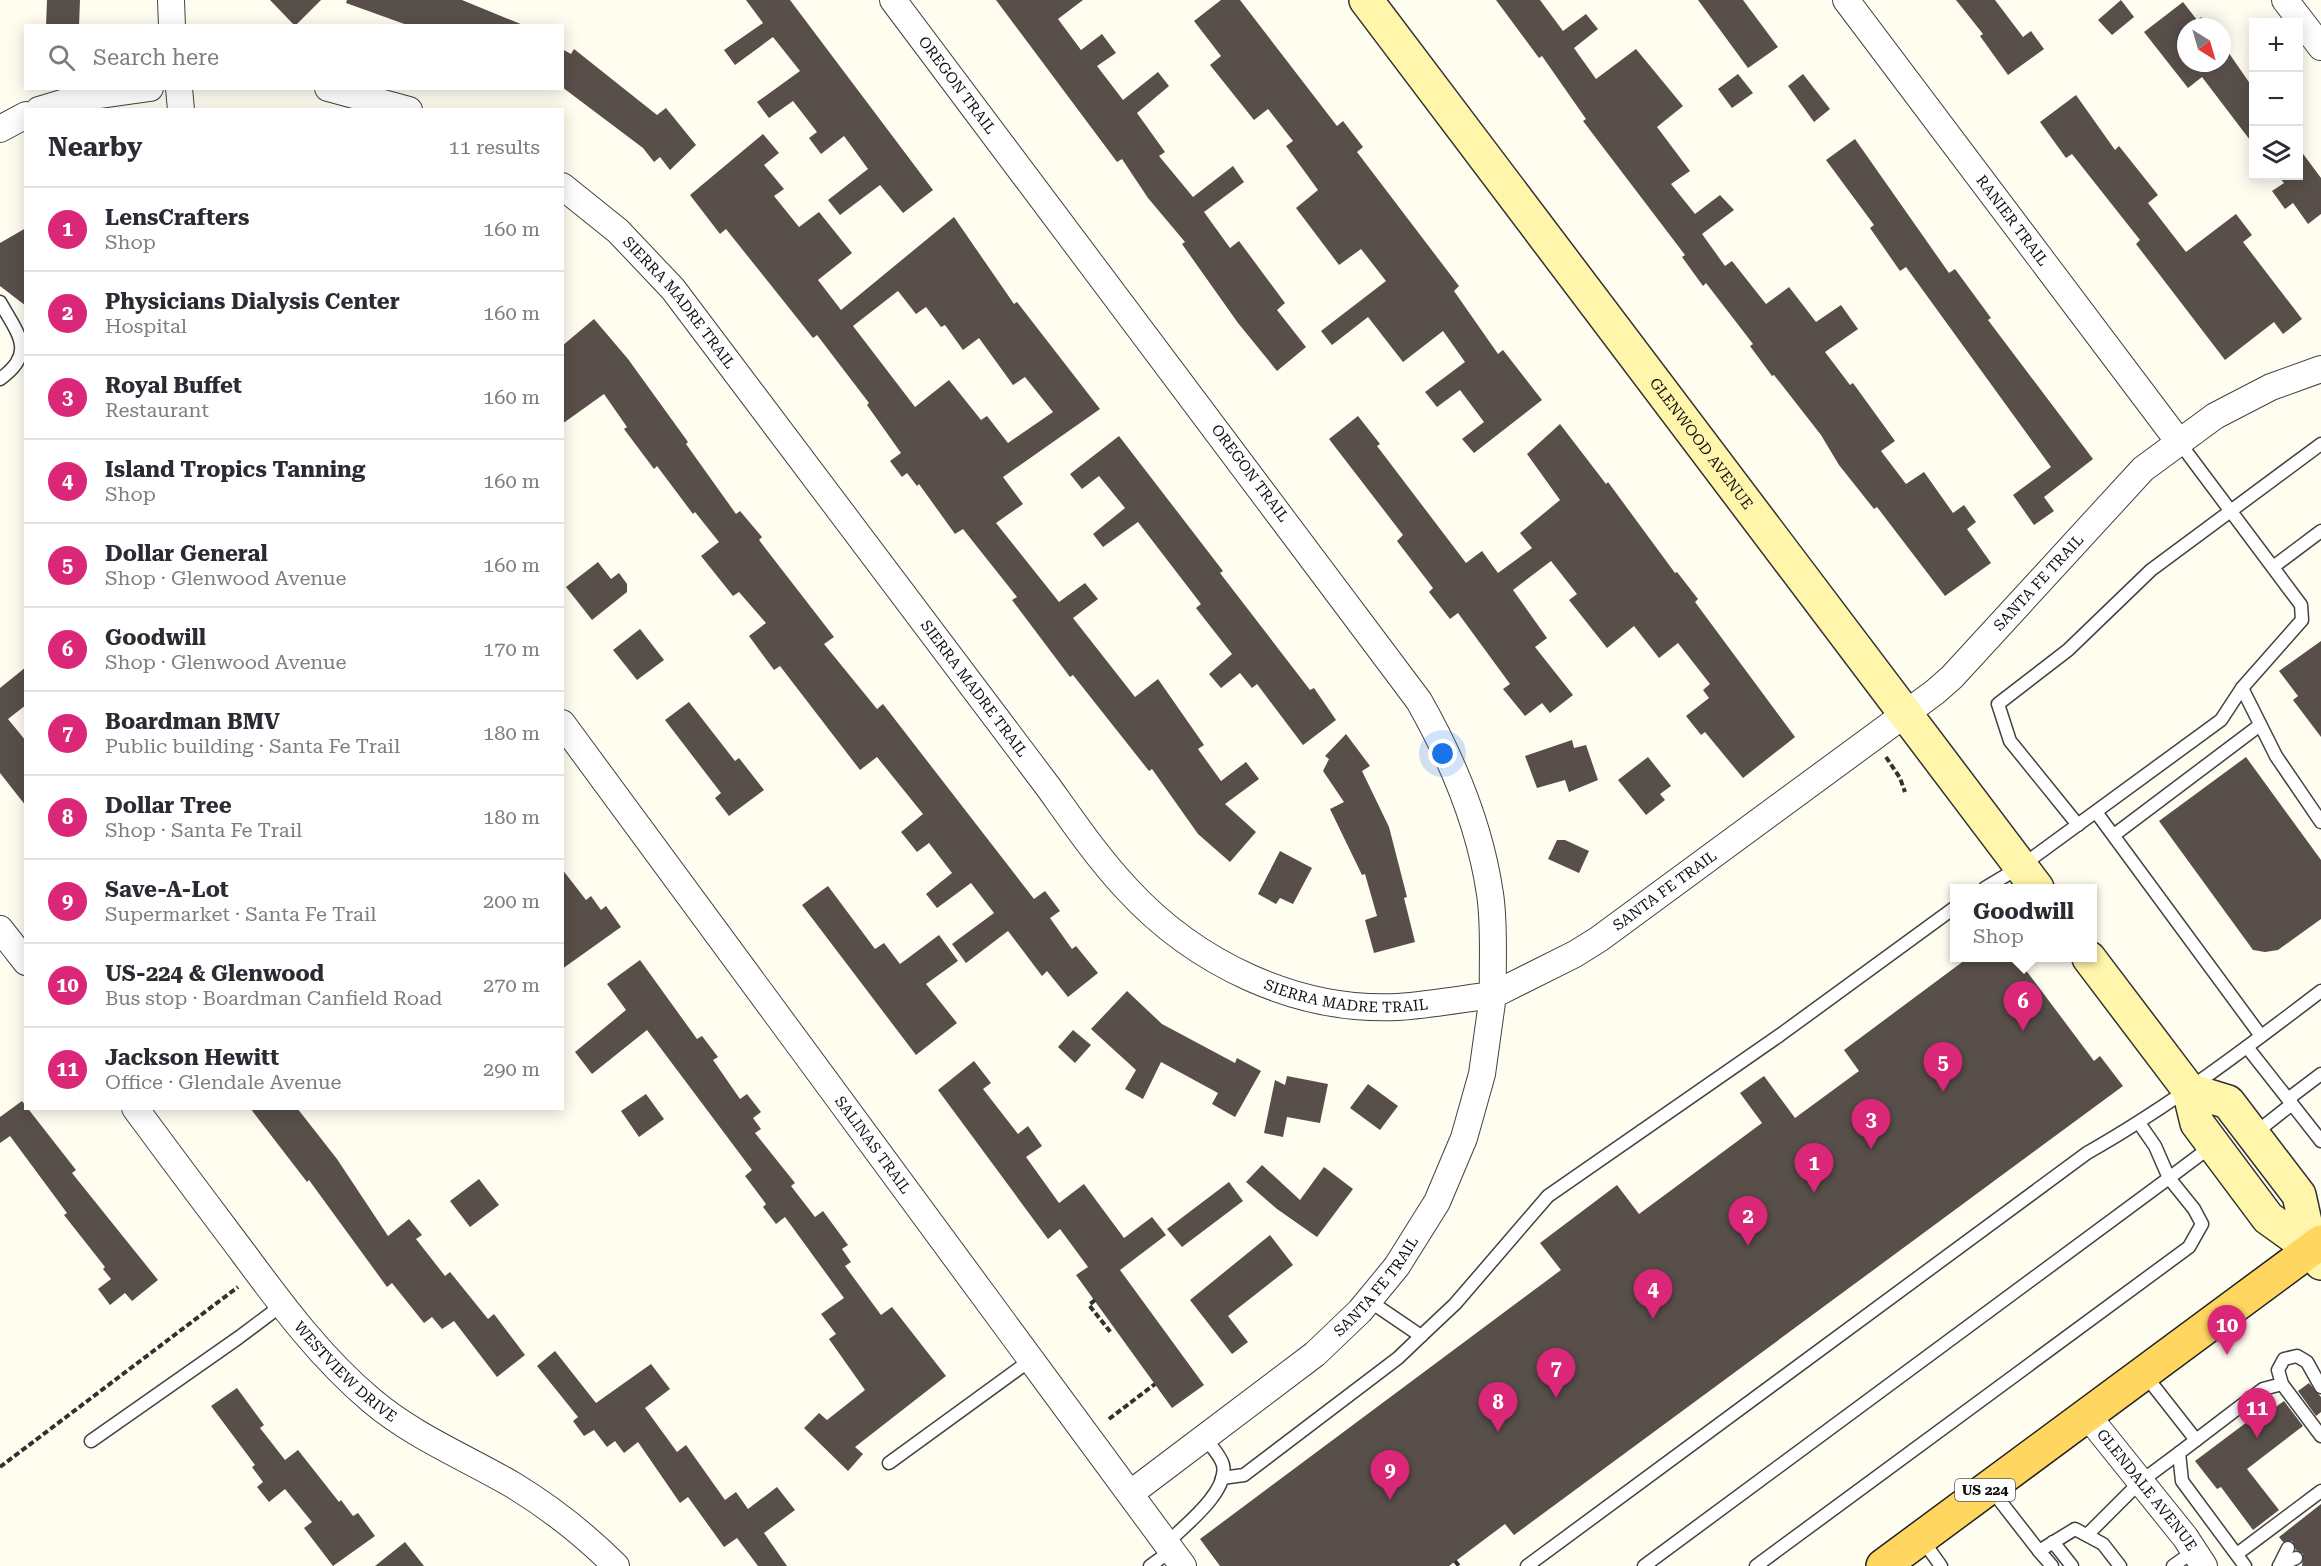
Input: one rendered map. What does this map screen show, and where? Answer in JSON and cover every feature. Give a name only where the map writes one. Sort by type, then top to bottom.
[{"type":"main road","name":"US 224","points":[[1883,1566],[2144,1373],[2318,1252]]},
{"type":"street","points":[[171,0],[172,24]]},
{"type":"street","name":"OREGON TRAIL","points":[[893,0],[1388,656],[1419,701],[1454,767],[1480,846],[1490,895],[1493,994]]},
{"type":"street","name":"GLENWOOD AVENUE","points":[[1366,0],[2028,878]]},
{"type":"street","name":"RANIER TRAIL","points":[[1846,0],[2179,442]]},
{"type":"street","points":[[2285,0],[2321,48]]},
{"type":"street","points":[[46,108],[78,98],[136,90]]},
{"type":"street","points":[[179,90],[182,108]]},
{"type":"street","points":[[334,90],[402,108]]},
{"type":"street","points":[[0,129],[24,116]]},
{"type":"street","name":"SIERRA MADRE TRAIL","points":[[564,188],[618,231],[673,289],[1097,854],[1128,890],[1159,919],[1197,948],[1233,971],[1272,987],[1315,999],[1359,1006],[1398,1007],[1493,994]]},
{"type":"street","name":"SANTA FE TRAIL","points":[[1131,1493],[1315,1354],[1368,1300],[1417,1237],[1437,1202],[1464,1138],[1482,1074],[1493,994],[1575,954],[1599,939],[1952,677],[2143,469],[2215,416],[2271,387],[2321,369]]},
{"type":"street","name":"SALINAS TRAIL","points":[[564,726],[1174,1553]]},
{"type":"street","points":[[0,928],[24,959]]},
{"type":"street","points":[[2093,962],[2189,1090],[2197,1123],[2268,1218],[2318,1252]]},
{"type":"street","points":[[2189,1090],[2228,1102],[2299,1195],[2318,1252]]},
{"type":"street","name":"WESTVIEW DRIVE","points":[[136,1110],[282,1305],[338,1370],[374,1403],[423,1438],[511,1484],[551,1509],[594,1544],[616,1566]]},
{"type":"street","name":"GLENDALE AVENUE","points":[[2087,1415],[2199,1559]]},
{"type":"lane","points":[[0,302],[21,345],[21,359],[14,370],[0,379]]},
{"type":"lane","points":[[2002,884],[2028,878],[2078,825],[2221,720],[2242,688],[2302,620],[2301,605],[2179,442]]},
{"type":"lane","points":[[2078,825],[2010,741],[1998,704],[2068,650],[2151,570],[2321,444]]},
{"type":"lane","points":[[2273,567],[2321,531]]},
{"type":"lane","points":[[2242,688],[2276,756],[2321,822]]},
{"type":"lane","points":[[2114,835],[2260,725]]},
{"type":"lane","points":[[2096,812],[2261,1036]]},
{"type":"lane","points":[[1222,1478],[1244,1475],[1398,1358],[1455,1304],[1548,1196],[1770,1041],[1950,911]]},
{"type":"lane","points":[[1527,1566],[2086,1153],[2139,1123],[2189,1090],[2321,991]]},
{"type":"lane","points":[[2247,1047],[2321,1141]]},
{"type":"lane","points":[[2253,1134],[2321,1074]]},
{"type":"lane","points":[[1756,1566],[2189,1247],[2202,1224],[2194,1209],[2169,1178],[2155,1146],[2139,1123]]},
{"type":"lane","points":[[1644,1566],[2213,1145]]},
{"type":"lane","points":[[1368,1300],[1421,1336]]},
{"type":"lane","points":[[91,1441],[282,1305]]},
{"type":"lane","points":[[2321,1387],[2307,1362],[2297,1356],[2284,1359],[2278,1370],[2282,1384],[2321,1436]]},
{"type":"lane","points":[[889,1463],[1032,1359]]},
{"type":"lane","points":[[2144,1373],[2196,1440]]},
{"type":"lane","points":[[2087,1535],[2140,1482],[2264,1389],[2282,1384]]},
{"type":"lane","points":[[1150,1566],[1174,1553],[1215,1496],[1222,1478],[1223,1464],[1204,1438]]},
{"type":"lane","points":[[2179,1453],[2182,1481],[2245,1566]]},
{"type":"lane","points":[[1989,1487],[2052,1566]]},
{"type":"lane","points":[[2237,1554],[2321,1491]]},
{"type":"lane","points":[[2039,1551],[2075,1528],[2103,1544],[2120,1566]]},
{"type":"lane","points":[[1921,1538],[1941,1566]]},
{"type":"lane","points":[[2053,1542],[2072,1566]]},
{"type":"lane","points":[[2279,1566],[2288,1548]]},
{"type":"lane","points":[[2279,1566],[2296,1558]]},
{"type":"lane","points":[[2174,1566],[2199,1559]]},
{"type":"path","points":[[1886,757],[1900,778],[1905,792]]},
{"type":"path","points":[[0,1467],[257,1272]]},
{"type":"path","points":[[1095,1300],[1089,1305],[1112,1334]]},
{"type":"path","points":[[1109,1419],[1155,1384]]},
{"type":"path","points":[[1455,1561],[1459,1566]]},
{"type":"building","points":[[47,0],[80,0],[79,24],[46,24]]},
{"type":"building","points":[[270,0],[321,0],[297,24],[293,24]]},
{"type":"building","points":[[347,0],[462,0],[521,24],[404,24],[346,3]]},
{"type":"building","points":[[746,0],[790,0],[933,190],[903,213],[880,185],[840,215],[828,200],[868,169],[844,136],[821,154],[809,138],[817,132],[793,101],[769,118],[757,102],[800,71],[773,37],[735,65],[724,50],[763,23]]},
{"type":"building","points":[[996,0],[1083,0],[1058,19],[1081,50],[1102,34],[1116,53],[1097,66],[1123,100],[1158,72],[1169,86],[1137,113],[1165,152],[1159,156],[1193,197],[1233,166],[1244,182],[1204,212],[1230,248],[1239,241],[1285,303],[1277,310],[1306,347],[1277,371],[1238,323],[1182,244],[1185,242],[1148,198],[1122,159],[1117,162]]},
{"type":"building","points":[[1221,0],[1240,0],[1337,126],[1343,121],[1363,147],[1357,152],[1459,286],[1454,291],[1498,354],[1503,350],[1542,400],[1474,453],[1462,439],[1484,422],[1460,390],[1437,407],[1425,392],[1465,362],[1443,331],[1403,362],[1368,317],[1332,345],[1321,331],[1386,281],[1361,249],[1339,265],[1296,208],[1318,190],[1286,146],[1293,141],[1268,109],[1254,120],[1210,65],[1221,56],[1194,21]]},
{"type":"building","points":[[1496,0],[1540,0],[1563,31],[1586,14],[1598,29],[1574,48],[1596,79],[1636,49],[1683,106],[1657,127],[1690,171],[1671,184],[1695,214],[1720,195],[1734,210],[1702,234],[1725,266],[1732,261],[1766,304],[1789,287],[1816,322],[1841,305],[1858,329],[1825,352],[1850,385],[1853,383],[1895,441],[1881,451],[1906,484],[1924,472],[1953,513],[1964,505],[1976,522],[1967,529],[1991,563],[1945,596],[1877,507],[1874,509],[1839,465],[1821,435],[1774,375],[1772,376],[1750,346],[1753,344],[1706,283],[1703,286],[1682,257],[1685,255],[1583,121],[1586,119],[1542,56],[1539,58]]},
{"type":"building","points":[[1698,0],[1743,0],[1778,47],[1748,68]]},
{"type":"building","points":[[1956,0],[1995,0],[2023,37],[2031,31],[2044,49],[2008,75],[1980,36],[1983,34]]},
{"type":"building","points":[[2121,0],[2134,17],[2112,35],[2098,20]]},
{"type":"building","points":[[2183,2],[2195,18],[2177,18],[2177,72],[2231,72],[2231,56],[2249,82],[2249,139],[2202,77],[2188,88],[2144,32]]},
{"type":"building","points":[[574,49],[657,115],[666,108],[696,145],[670,170],[660,157],[654,162],[643,148],[564,89],[564,50],[571,54]]},
{"type":"building","points":[[1738,74],[1753,93],[1732,108],[1718,89]]},
{"type":"building","points":[[1803,74],[1830,109],[1814,122],[1788,86]]},
{"type":"building","points":[[2076,95],[2115,150],[2119,146],[2158,195],[2148,203],[2186,252],[2236,214],[2252,235],[2243,242],[2302,319],[2283,334],[2274,322],[2225,360],[2136,244],[2140,240],[2072,154],[2066,158],[2040,122]]},
{"type":"building","points":[[763,134],[779,153],[764,165],[784,189],[774,196],[799,227],[819,212],[852,253],[818,280],[841,310],[954,217],[1014,304],[1017,302],[1100,409],[1003,477],[1023,504],[996,523],[1059,602],[1085,583],[1098,599],[1073,618],[1135,697],[1158,679],[1204,745],[1198,749],[1221,781],[1246,762],[1259,779],[1225,804],[1256,832],[1230,862],[1198,834],[1152,769],[1149,771],[1073,675],[1070,677],[1012,600],[1017,597],[963,529],[955,534],[919,484],[917,486],[907,473],[902,477],[890,461],[901,453],[867,405],[869,403],[817,335],[813,338],[726,229],[720,234],[690,195]],"holes":[[[898,291],[916,314],[926,307],[941,327],[945,325],[963,350],[979,338],[1013,385],[1025,377],[1053,412],[1008,443],[987,416],[981,420],[949,380],[915,407],[853,326]]]},
{"type":"building","points":[[1855,139],[1949,273],[1955,269],[1991,318],[1988,320],[2093,459],[2044,497],[2054,511],[2034,525],[2013,495],[2051,467],[1906,267],[1900,271],[1870,228],[1874,225],[1826,160]]},
{"type":"building","points":[[2303,154],[2321,178],[2321,214],[2308,224],[2293,203],[2285,209],[2272,191],[2284,183],[2281,180],[2303,180]]},
{"type":"building","points":[[24,229],[24,304],[0,286],[0,243]]},
{"type":"building","points":[[594,319],[628,359],[736,514],[740,511],[762,537],[759,540],[834,637],[824,644],[877,709],[883,704],[1034,899],[1045,891],[1060,911],[1050,918],[1072,949],[1076,946],[1098,973],[1068,997],[1047,971],[1042,976],[1008,931],[966,963],[952,944],[994,913],[971,883],[937,908],[926,894],[952,873],[929,843],[917,852],[901,832],[923,814],[877,757],[860,770],[780,666],[774,670],[749,636],[766,623],[739,592],[733,596],[701,556],[719,542],[695,512],[693,514],[657,466],[654,469],[624,429],[627,427],[604,394],[564,423],[564,344]]},
{"type":"building","points":[[1358,416],[1380,444],[1377,446],[1466,563],[1482,551],[1498,573],[1532,548],[1520,533],[1560,500],[1527,454],[1560,424],[1606,484],[1608,482],[1675,573],[1677,572],[1698,599],[1695,602],[1795,737],[1743,778],[1705,732],[1701,735],[1686,716],[1709,698],[1703,690],[1710,684],[1678,643],[1659,658],[1634,626],[1607,648],[1569,600],[1577,594],[1551,561],[1513,590],[1547,638],[1535,647],[1573,695],[1550,713],[1542,703],[1525,716],[1503,689],[1510,684],[1458,613],[1450,619],[1429,592],[1433,588],[1397,541],[1403,535],[1329,439]]},
{"type":"building","points":[[1119,436],[1223,571],[1220,573],[1310,690],[1314,688],[1336,720],[1303,745],[1257,684],[1252,688],[1240,673],[1221,688],[1209,674],[1232,654],[1196,608],[1201,604],[1138,522],[1103,547],[1093,534],[1125,508],[1099,476],[1082,489],[1070,474]]},
{"type":"building","points":[[598,562],[611,579],[619,573],[627,584],[627,592],[592,620],[566,587]]},
{"type":"building","points":[[640,629],[664,660],[637,680],[613,650]]},
{"type":"building","points":[[2321,641],[2321,737],[2293,700],[2298,696],[2279,671]]},
{"type":"building","points":[[24,669],[24,707],[8,719],[24,739],[24,803],[0,773],[0,688]]},
{"type":"building","points":[[689,702],[735,761],[739,758],[764,790],[729,816],[715,798],[721,793],[665,720]]},
{"type":"building","points":[[1346,734],[1370,766],[1362,771],[1389,827],[1407,897],[1404,898],[1415,942],[1374,953],[1365,920],[1377,916],[1365,874],[1362,875],[1330,809],[1344,802],[1323,771],[1329,759],[1325,756]]},
{"type":"building","points":[[1572,740],[1574,748],[1586,745],[1598,780],[1569,792],[1565,780],[1537,788],[1525,756]]},
{"type":"building","points":[[1648,757],[1671,786],[1660,794],[1665,800],[1646,815],[1618,780]]},
{"type":"building","points":[[2246,757],[2321,860],[2321,919],[2278,950],[2265,952],[2253,950],[2159,821]]},
{"type":"building","points":[[1557,840],[1565,840],[1589,851],[1579,873],[1548,859]]},
{"type":"building","points":[[1280,851],[1312,868],[1293,904],[1280,898],[1276,904],[1258,894]]},
{"type":"building","points":[[564,872],[586,900],[591,896],[601,910],[606,906],[621,927],[564,968]]},
{"type":"building","points":[[828,886],[875,949],[884,943],[900,964],[939,935],[958,961],[926,984],[957,1023],[916,1055],[802,905]]},
{"type":"building","points":[[640,960],[697,1039],[702,1036],[718,1057],[713,1060],[740,1099],[747,1094],[761,1112],[753,1118],[761,1129],[755,1133],[795,1183],[791,1186],[815,1217],[823,1211],[848,1245],[842,1249],[851,1262],[845,1266],[881,1315],[892,1307],[946,1376],[855,1447],[863,1454],[848,1471],[804,1428],[819,1413],[827,1420],[865,1390],[829,1339],[836,1334],[821,1314],[844,1298],[785,1217],[776,1224],[763,1207],[766,1204],[745,1176],[752,1170],[647,1030],[592,1074],[575,1052],[626,1010],[607,984]]},
{"type":"building","points":[[1962,962],[2020,962],[2094,1061],[2100,1056],[2123,1086],[1514,1535],[1505,1524],[1449,1566],[1220,1566],[1200,1539],[1561,1270],[1540,1243],[1617,1185],[1639,1214],[1762,1123],[1740,1093],[1764,1076],[1795,1118],[1859,1071],[1844,1050]]},
{"type":"building","points":[[1127,991],[1162,1024],[1235,1063],[1237,1058],[1261,1071],[1235,1117],[1212,1104],[1218,1093],[1161,1062],[1143,1099],[1125,1089],[1136,1070],[1091,1029]]},
{"type":"building","points":[[1073,1030],[1091,1045],[1075,1063],[1058,1047]]},
{"type":"building","points":[[974,1061],[991,1083],[983,1089],[1018,1134],[1028,1126],[1042,1146],[1026,1157],[1059,1203],[1084,1184],[1124,1238],[1152,1217],[1166,1235],[1120,1270],[1204,1385],[1172,1408],[1076,1275],[1088,1267],[1060,1229],[1048,1239],[938,1090]]},
{"type":"building","points":[[1287,1076],[1328,1084],[1320,1123],[1287,1117],[1283,1137],[1264,1133],[1275,1080],[1285,1085]]},
{"type":"building","points":[[1368,1084],[1398,1106],[1380,1130],[1350,1108]]},
{"type":"building","points":[[646,1094],[664,1119],[639,1137],[621,1111]]},
{"type":"building","points":[[22,1101],[24,1110],[29,1110],[76,1170],[72,1173],[158,1280],[132,1301],[125,1293],[110,1305],[98,1289],[111,1279],[103,1269],[105,1267],[64,1215],[67,1213],[10,1136],[0,1143],[0,1117]]},
{"type":"building","points":[[252,1110],[299,1110],[337,1159],[388,1236],[409,1219],[422,1235],[416,1239],[445,1276],[450,1272],[488,1319],[494,1314],[525,1355],[497,1377],[454,1321],[442,1329],[432,1317],[424,1323],[392,1283],[387,1287],[309,1180],[307,1182]]},
{"type":"building","points":[[1262,1165],[1300,1200],[1324,1167],[1353,1189],[1317,1237],[1277,1209],[1246,1182]]},
{"type":"building","points":[[479,1179],[499,1205],[470,1227],[450,1201]]},
{"type":"building","points":[[1229,1182],[1243,1201],[1182,1247],[1167,1229]]},
{"type":"building","points":[[1270,1235],[1293,1265],[1228,1316],[1248,1342],[1232,1354],[1190,1300]]},
{"type":"building","points":[[555,1351],[596,1403],[651,1364],[670,1389],[645,1408],[677,1452],[686,1445],[725,1500],[736,1492],[748,1509],[777,1487],[795,1510],[764,1533],[787,1566],[758,1566],[737,1538],[724,1547],[688,1497],[680,1503],[638,1442],[624,1453],[615,1441],[607,1447],[594,1430],[584,1436],[573,1421],[578,1417],[537,1366]]},
{"type":"building","points":[[2309,1383],[2321,1397],[2321,1412],[2316,1416],[2298,1391]]},
{"type":"building","points":[[237,1388],[264,1425],[260,1428],[285,1460],[298,1450],[339,1502],[341,1500],[353,1516],[358,1513],[375,1536],[333,1566],[304,1528],[312,1522],[285,1489],[269,1502],[257,1487],[263,1482],[252,1467],[255,1465],[211,1406]]},
{"type":"building","points":[[2284,1401],[2303,1426],[2247,1469],[2279,1510],[2253,1530],[2221,1487],[2217,1489],[2195,1461],[2267,1407],[2270,1411]]},
{"type":"building","points":[[2321,1504],[2321,1566],[2302,1566],[2303,1554],[2296,1550],[2292,1541],[2283,1542],[2279,1537]]},
{"type":"building","points":[[405,1542],[424,1566],[375,1566]]},
{"type":"place","name":"Goodwill","points":[[2023,1031]]},
{"type":"place","name":"Dollar General","points":[[1943,1092]]},
{"type":"place","name":"Royal Buffet","points":[[1871,1149]]},
{"type":"place","name":"LensCrafters","points":[[1814,1193]]},
{"type":"place","name":"Physicians Dialysis Center","points":[[1748,1246]]},
{"type":"place","name":"Island Tropics Tanning","points":[[1653,1319]]},
{"type":"place","name":"US-224 & Glenwood","points":[[2227,1355]]},
{"type":"place","name":"Boardman BMV","points":[[1556,1398]]},
{"type":"place","name":"Dollar Tree","points":[[1498,1432]]},
{"type":"place","name":"Jackson Hewitt","points":[[2257,1438]]},
{"type":"place","name":"Save-A-Lot","points":[[1390,1500]]}]
